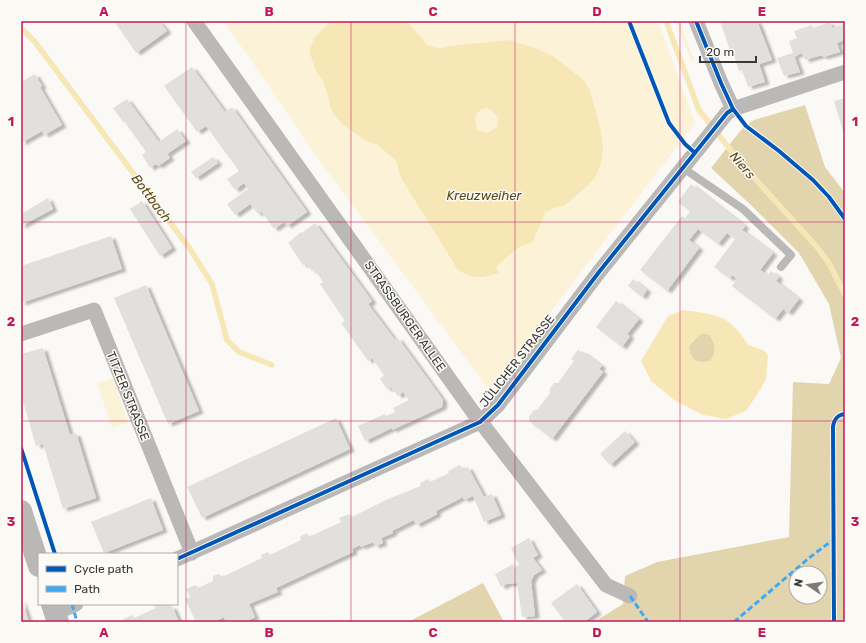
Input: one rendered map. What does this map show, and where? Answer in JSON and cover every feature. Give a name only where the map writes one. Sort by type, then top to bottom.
[{"type":"street","name":"STRASSBURGER ALLEE","points":[[194,21],[480,422],[606,585],[630,596]]},
{"type":"street","points":[[696,21],[721,83],[730,111],[845,72]]},
{"type":"street","name":"JÜLICHER STRASSE","points":[[178,559],[480,422],[498,405],[599,272],[730,111]]},
{"type":"street","name":"TITZER STRASSE","points":[[21,334],[94,310],[192,553]]},
{"type":"street","points":[[21,511],[38,563]]},
{"type":"street","points":[[55,613],[74,605]]},
{"type":"lane","points":[[683,168],[743,209],[791,255],[781,267]]},
{"type":"shaded area","points":[[223,21],[658,21],[695,123],[490,391],[314,153]]},
{"type":"shaded area","points":[[676,21],[680,21],[694,60],[691,61]]},
{"type":"shaded area","points":[[805,105],[825,167],[845,193],[845,622],[594,622],[623,604],[625,576],[657,562],[789,537],[793,382],[829,384],[841,358],[829,304],[799,253],[711,168],[741,130],[754,120]]},
{"type":"shaded area","points":[[703,333],[710,335],[715,345],[715,351],[711,361],[698,362],[691,355],[689,346],[698,336]]},
{"type":"shaded area","points":[[113,378],[128,423],[112,428],[97,383]]},
{"type":"shaded area","points":[[483,583],[504,622],[408,622]]},
{"type":"water","name":"Kreuzweiher","points":[[331,21],[407,21],[427,45],[440,49],[450,46],[509,40],[538,49],[553,56],[585,81],[590,91],[600,127],[603,148],[599,169],[594,179],[564,206],[554,208],[545,213],[532,243],[522,246],[512,252],[496,267],[499,273],[473,277],[464,273],[458,270],[401,178],[396,161],[378,145],[366,141],[343,125],[334,115],[322,79],[316,71],[309,51],[315,37]],"holes":[[[486,108],[492,111],[498,118],[497,127],[488,133],[477,130],[475,117],[480,110]]]},
{"type":"water","points":[[683,310],[704,313],[721,318],[735,327],[748,345],[763,350],[768,355],[766,379],[746,411],[726,419],[703,415],[674,400],[651,381],[641,361],[668,316]],"holes":[[[703,333],[710,335],[714,342],[714,354],[710,361],[698,362],[691,355],[689,346],[698,336]]]},
{"type":"building","points":[[114,21],[159,21],[167,31],[136,53]]},
{"type":"building","points":[[720,21],[757,21],[772,60],[759,64],[765,82],[748,87],[742,70],[739,71],[732,49],[730,50]]},
{"type":"building","points":[[830,22],[832,28],[845,23],[845,40],[837,43],[840,52],[805,60],[802,53],[794,56],[800,72],[784,76],[777,58],[793,53],[789,41],[797,38],[794,31],[812,25],[813,28]]},
{"type":"building","points":[[192,67],[225,112],[232,107],[307,212],[287,226],[284,222],[274,229],[261,211],[258,214],[250,204],[235,215],[227,204],[248,189],[244,183],[235,190],[227,179],[239,171],[206,126],[197,132],[164,86]]},
{"type":"building","points":[[35,74],[42,86],[40,87],[62,125],[44,135],[42,131],[21,143],[21,82]]},
{"type":"building","points":[[845,98],[845,138],[834,101]]},
{"type":"building","points":[[127,99],[159,142],[177,129],[186,141],[167,154],[170,158],[158,166],[156,164],[150,168],[142,155],[146,152],[113,108]]},
{"type":"building","points":[[213,157],[218,163],[196,178],[191,172]]},
{"type":"building","points":[[691,184],[745,226],[742,230],[773,253],[760,270],[768,275],[771,271],[779,277],[776,281],[799,299],[788,313],[783,309],[775,319],[732,286],[737,279],[732,275],[730,279],[714,267],[735,239],[727,233],[718,244],[698,229],[689,240],[699,248],[667,291],[640,270],[682,216],[685,218],[690,211],[678,202]]},
{"type":"building","points":[[48,198],[53,209],[21,226],[21,214]]},
{"type":"building","points":[[142,201],[172,248],[160,256],[130,209]]},
{"type":"building","points":[[315,223],[372,301],[368,304],[395,340],[398,338],[443,400],[442,407],[365,441],[358,426],[385,414],[386,416],[395,412],[393,408],[409,400],[403,392],[398,396],[391,387],[387,389],[380,379],[384,375],[372,358],[368,361],[341,323],[345,321],[320,284],[323,282],[314,269],[312,271],[306,263],[303,265],[288,243]]},
{"type":"building","points":[[111,236],[122,269],[21,303],[21,266]]},
{"type":"building","points":[[633,279],[647,290],[642,297],[628,286]]},
{"type":"building","points":[[146,285],[199,411],[168,424],[114,298]]},
{"type":"building","points":[[616,301],[639,319],[627,334],[630,336],[622,347],[596,327]]},
{"type":"building","points":[[43,348],[70,435],[76,433],[96,498],[63,509],[43,444],[36,446],[21,395],[21,354]]},
{"type":"building","points":[[578,350],[581,352],[582,351],[602,366],[599,369],[603,372],[552,439],[529,421],[529,417],[534,410],[537,410],[550,393],[549,390],[554,383],[558,383],[574,361],[571,359]]},
{"type":"building","points":[[336,418],[350,449],[202,518],[187,487]]},
{"type":"building","points":[[625,431],[635,442],[610,465],[600,454]]},
{"type":"building","points":[[460,465],[462,469],[468,467],[484,497],[492,494],[501,515],[484,522],[473,496],[464,500],[463,497],[436,511],[437,514],[416,525],[414,520],[392,531],[393,533],[381,538],[383,543],[375,546],[373,542],[361,547],[360,545],[352,549],[353,552],[276,588],[278,592],[249,604],[255,617],[249,620],[249,622],[226,622],[224,617],[214,622],[196,622],[185,599],[190,597],[186,589],[196,585],[198,588],[213,581],[213,576],[219,574],[222,577],[262,558],[261,555],[268,552],[270,555],[301,540],[300,537],[307,533],[309,537],[341,522],[339,518],[350,514],[352,517],[388,499],[421,486],[420,483],[428,479],[430,482],[449,473],[448,471]]},
{"type":"building","points":[[151,498],[163,530],[104,553],[91,522]]},
{"type":"building","points":[[529,538],[538,555],[533,558],[542,570],[534,575],[531,581],[535,616],[522,617],[517,583],[507,584],[501,587],[495,574],[513,564],[514,568],[519,565],[511,548]]},
{"type":"building","points":[[577,584],[597,612],[584,622],[565,622],[551,603]]},
{"type":"building","points":[[21,599],[29,622],[21,622]]},
{"type":"building","points":[[154,605],[166,605],[168,608],[172,606],[179,622],[125,622],[123,619],[133,615],[134,618],[156,608]]},
{"type":"waterway","name":"Niers","points":[[666,21],[699,110],[740,162],[817,247],[830,265],[845,295]]},
{"type":"waterway","name":"Bottbach","points":[[21,28],[35,42],[190,249],[212,284],[227,340],[239,352],[272,365]]},
{"type":"marked path","points":[[734,622],[809,558],[834,539]]},
{"type":"marked path","points":[[630,596],[648,622]]},
{"type":"marked path","points":[[72,605],[77,622]]},
{"type":"cycle path","points":[[629,21],[669,123],[685,144],[695,153]]},
{"type":"cycle path","points":[[696,21],[733,109],[746,126],[779,151],[813,180],[829,197],[845,219]]},
{"type":"cycle path","points":[[178,559],[480,422],[498,405],[599,272],[727,113],[733,109]]},
{"type":"cycle path","points":[[834,622],[833,427],[836,418],[845,414]]},
{"type":"cycle path","points":[[21,448],[55,553]]}]
